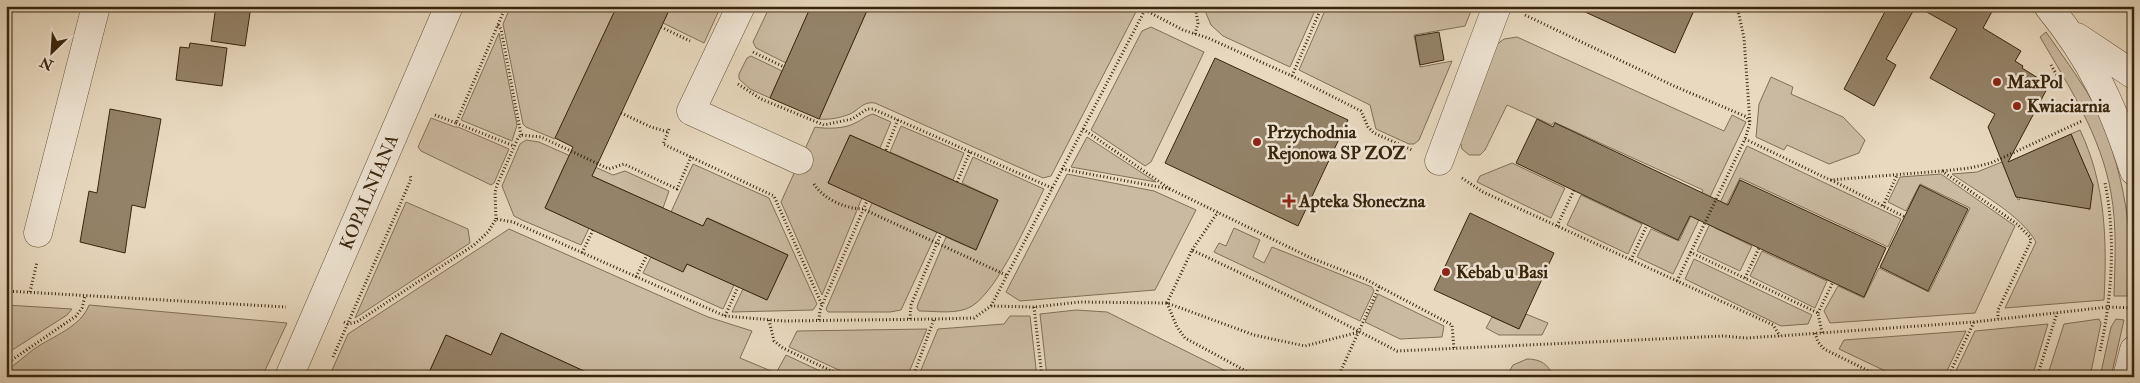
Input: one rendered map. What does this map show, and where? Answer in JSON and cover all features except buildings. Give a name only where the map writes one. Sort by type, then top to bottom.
[{"type":"street","points":[[38,233],[96,6]]},
{"type":"street","name":"KOPALNIANA","points":[[289,377],[449,6]]},
{"type":"street","points":[[740,6],[691,111],[799,160]]},
{"type":"street","points":[[1440,161],[1497,6]]},
{"type":"street","points":[[2048,6],[2070,32],[2101,84],[2120,130],[2134,172]]},
{"type":"street","points":[[2070,32],[2134,75]]},
{"type":"street","points":[[2127,377],[2134,350]]},
{"type":"path","points":[[456,123],[506,6]]},
{"type":"path","points":[[496,219],[513,222],[725,316],[769,320],[819,321],[974,318],[991,306],[1147,6]]},
{"type":"path","points":[[1195,6],[1198,23],[1195,34]]},
{"type":"path","points":[[1292,76],[1322,6]]},
{"type":"path","points":[[1677,280],[1750,123],[1744,38],[1737,6]]},
{"type":"path","points":[[1145,10],[1183,30],[1215,41],[1292,76],[1361,111],[1368,127],[1374,134]]},
{"type":"path","points":[[1523,13],[1530,19],[1665,82],[1747,117],[1750,123]]},
{"type":"path","points":[[6,291],[319,309],[348,324],[357,322],[474,245],[488,232],[496,219],[495,192],[514,146],[521,135],[501,29],[498,25]]},
{"type":"path","points":[[661,27],[692,42]]},
{"type":"path","points":[[746,48],[784,67]]},
{"type":"path","points":[[2048,61],[2068,93]]},
{"type":"path","points":[[735,82],[748,93],[824,125],[852,119],[867,109],[873,109],[1052,188]]},
{"type":"path","points":[[427,112],[514,146]]},
{"type":"path","points":[[621,113],[651,127],[668,132]]},
{"type":"path","points":[[2078,114],[2084,126]]},
{"type":"path","points":[[886,150],[898,119]]},
{"type":"path","points":[[1830,180],[1970,168],[1991,163],[2082,121]]},
{"type":"path","points":[[1083,129],[1170,189],[1311,258],[1365,279],[1452,325],[1454,349]]},
{"type":"path","points":[[521,135],[540,137],[610,168],[624,164],[677,189],[691,157]]},
{"type":"path","points":[[1744,139],[1905,217]]},
{"type":"path","points":[[957,182],[970,152]]},
{"type":"path","points":[[799,160],[819,194],[852,209],[863,209],[1006,275]]},
{"type":"path","points":[[1440,161],[1483,192],[1773,325],[1780,336]]},
{"type":"path","points":[[331,362],[402,200],[410,178],[409,169]]},
{"type":"path","points":[[1062,169],[1170,189]]},
{"type":"path","points":[[1942,171],[2017,224],[2030,238],[2031,241],[1998,310],[1998,319]]},
{"type":"path","points":[[1883,206],[1897,175]]},
{"type":"path","points":[[2099,359],[2108,307],[2110,242],[2107,194],[2103,177]]},
{"type":"path","points":[[1557,226],[1574,190]]},
{"type":"path","points":[[819,321],[820,310],[867,201]]},
{"type":"path","points":[[1218,212],[1192,250],[1167,302],[1177,327],[1185,338],[1257,377]]},
{"type":"path","points":[[1631,260],[1647,225]]},
{"type":"path","points":[[582,253],[593,230]]},
{"type":"path","points":[[910,319],[911,305],[941,234]]},
{"type":"path","points":[[1745,278],[1759,248]]},
{"type":"path","points":[[1192,250],[1310,306],[1397,351],[1723,336],[1746,338],[1974,322],[2108,307],[2134,308]]},
{"type":"path","points":[[1690,252],[1818,313]]},
{"type":"path","points":[[636,277],[647,255]]},
{"type":"path","points":[[1822,333],[1818,313],[1833,282]]},
{"type":"path","points":[[725,316],[738,287]]},
{"type":"path","points":[[1338,377],[1379,287]]},
{"type":"path","points":[[6,364],[76,316],[82,308],[85,296]]},
{"type":"path","points":[[991,306],[1034,307],[1080,302],[1167,302],[1254,335],[1305,346],[1359,332]]},
{"type":"path","points":[[1034,307],[1042,377]]},
{"type":"path","points":[[2037,377],[2057,314]]},
{"type":"path","points":[[913,377],[934,319]]},
{"type":"path","points":[[769,320],[774,341],[783,348],[844,377]]},
{"type":"path","points":[[1948,377],[1974,322]]},
{"type":"path","points":[[1814,333],[1824,349],[1881,377]]},
{"type":"shaded area","points":[[511,6],[617,6],[555,139],[523,124],[503,24]]},
{"type":"shaded area","points":[[671,6],[721,6],[704,43],[663,23]]},
{"type":"shaded area","points":[[770,6],[811,6],[786,63],[756,48],[753,42]]},
{"type":"shaded area","points":[[869,6],[1139,6],[1051,176],[1043,178],[875,103],[867,103],[842,117],[819,119]]},
{"type":"shaded area","points":[[1203,6],[1317,6],[1290,67],[1223,36],[1211,25]]},
{"type":"shaded area","points":[[1327,6],[1473,6],[1465,26],[1414,35],[1420,67],[1452,61],[1419,140],[1414,144],[1409,144],[1376,129],[1370,105],[1299,70]]},
{"type":"shaded area","points":[[1151,27],[1204,52],[1151,162],[1145,166],[1091,130],[1142,31]]},
{"type":"shaded area","points":[[2046,32],[2087,92],[2108,138],[2123,191],[2127,218],[2130,245],[2128,296],[2114,296],[2114,218],[2111,193],[2100,151],[2083,112],[2040,37]]},
{"type":"shaded area","points":[[499,33],[517,125],[512,141],[461,120]]},
{"type":"shaded area","points":[[1517,37],[1724,131],[1732,115],[1746,122],[1673,274],[1637,257],[1651,229],[1679,241],[1703,190],[1554,122],[1552,125],[1507,105],[1485,150],[1480,155],[1469,155],[1462,149],[1460,141],[1496,45],[1504,39]]},
{"type":"shaded area","points":[[751,56],[782,71],[770,98],[750,89],[739,79],[739,74],[747,58]]},
{"type":"shaded area","points":[[1771,77],[1793,87],[1791,94],[1843,117],[1865,140],[1859,153],[1829,164],[1787,145],[1784,150],[1756,137],[1759,104]]},
{"type":"shaded area","points":[[873,114],[891,122],[880,148],[850,135],[828,183],[862,198],[822,295],[781,202],[815,127],[830,128],[851,125]]},
{"type":"shaded area","points":[[431,118],[458,127],[509,149],[494,183],[491,185],[421,151],[418,147]]},
{"type":"shaded area","points":[[901,126],[964,153],[953,180],[890,152]]},
{"type":"shaded area","points":[[2080,130],[2089,151],[2100,192],[2105,235],[2104,300],[2005,308],[2036,242],[2010,213],[1952,174],[1977,172],[2002,162],[2018,200],[2020,199],[2019,197],[2088,208],[2089,210],[2093,185],[2071,134]]},
{"type":"shaded area","points":[[1087,137],[1156,182],[1071,167]]},
{"type":"shaded area","points":[[526,140],[539,142],[613,175],[625,171],[669,191],[663,208],[565,164],[545,208],[589,228],[581,245],[522,220],[514,216],[502,186],[520,144]]},
{"type":"shaded area","points":[[1747,146],[1901,219],[1888,247],[1740,178],[1715,228],[1752,246],[1740,271],[1697,251]]},
{"type":"shaded area","points":[[973,157],[1044,189],[1012,253],[982,298],[972,306],[960,311],[919,311],[917,308],[918,304],[946,237],[976,250],[998,200],[962,183]]},
{"type":"shaded area","points":[[1512,163],[1565,188],[1551,218],[1477,182],[1480,176]]},
{"type":"shaded area","points":[[693,164],[769,198],[817,304],[813,310],[732,312],[743,289],[767,300],[788,255],[708,218],[703,226],[671,212]]},
{"type":"shaded area","points":[[1067,174],[1154,191],[1196,210],[1155,290],[1020,301],[1006,292]]},
{"type":"shaded area","points":[[1941,174],[2015,226],[1975,313],[1830,323],[1824,311],[1838,286],[1864,298],[1879,268],[1929,292],[1970,208],[1920,184],[1906,211],[1888,202],[1900,177]]},
{"type":"shaded area","points":[[1581,195],[1642,224],[1628,254],[1567,225]]},
{"type":"shaded area","points":[[406,202],[468,229],[470,243],[355,318]]},
{"type":"shaded area","points":[[872,203],[937,232],[901,310],[890,312],[828,312],[826,309]]},
{"type":"shaded area","points":[[1234,228],[1260,240],[1253,257],[1264,263],[1272,247],[1372,287],[1374,291],[1360,321],[1214,252],[1219,243],[1226,246]]},
{"type":"shaded area","points":[[509,229],[708,317],[752,331],[740,358],[776,373],[786,355],[833,377],[597,377],[501,333],[491,355],[446,335],[427,377],[329,377],[348,334]]},
{"type":"shaded area","points":[[1762,251],[1827,281],[1815,308],[1750,276]]},
{"type":"shaded area","points":[[651,257],[683,271],[687,264],[734,285],[723,309],[643,273]]},
{"type":"shaded area","points":[[1694,259],[1812,315],[1808,324],[1781,326],[1685,279]]},
{"type":"shaded area","points":[[1378,294],[1444,326],[1442,337],[1400,339],[1365,322]]},
{"type":"shaded area","points":[[6,305],[72,309],[67,315],[6,354]]},
{"type":"shaded area","points":[[89,305],[287,323],[262,377],[6,377],[6,371],[34,349],[66,330],[80,319]]},
{"type":"shaded area","points":[[1076,310],[1107,312],[1238,377],[1047,377],[1040,314]]},
{"type":"shaded area","points":[[1526,314],[1548,323],[1542,335],[1499,335],[1486,328],[1492,317],[1519,329]]},
{"type":"shaded area","points":[[1010,316],[1030,316],[1037,377],[918,377],[938,329],[1004,324]]},
{"type":"shaded area","points":[[2099,319],[2101,323],[2090,377],[2047,377],[2064,324]]},
{"type":"shaded area","points":[[2116,319],[2124,320],[2111,377],[2100,377],[2111,327]]},
{"type":"shaded area","points":[[2048,324],[2032,377],[1953,377],[1975,331]]},
{"type":"shaded area","points":[[927,329],[907,377],[854,377],[789,347],[797,331]]},
{"type":"shaded area","points":[[1966,331],[1944,377],[1898,377],[1839,349],[1844,340]]},
{"type":"shaded area","points":[[1527,359],[1543,363],[1553,377],[1506,377],[1513,365]]},
{"type":"place","name":"MaxPol","points":[[1997,82]]},
{"type":"place","name":"Kwiaciarnia","points":[[2017,106]]},
{"type":"place","name":"Przychodnia Rejonowa SP ZOZ","points":[[1257,142]]},
{"type":"place","name":"Apteka Słoneczna","points":[[1289,201]]},
{"type":"place","name":"Kebab u Basi","points":[[1446,272]]}]
